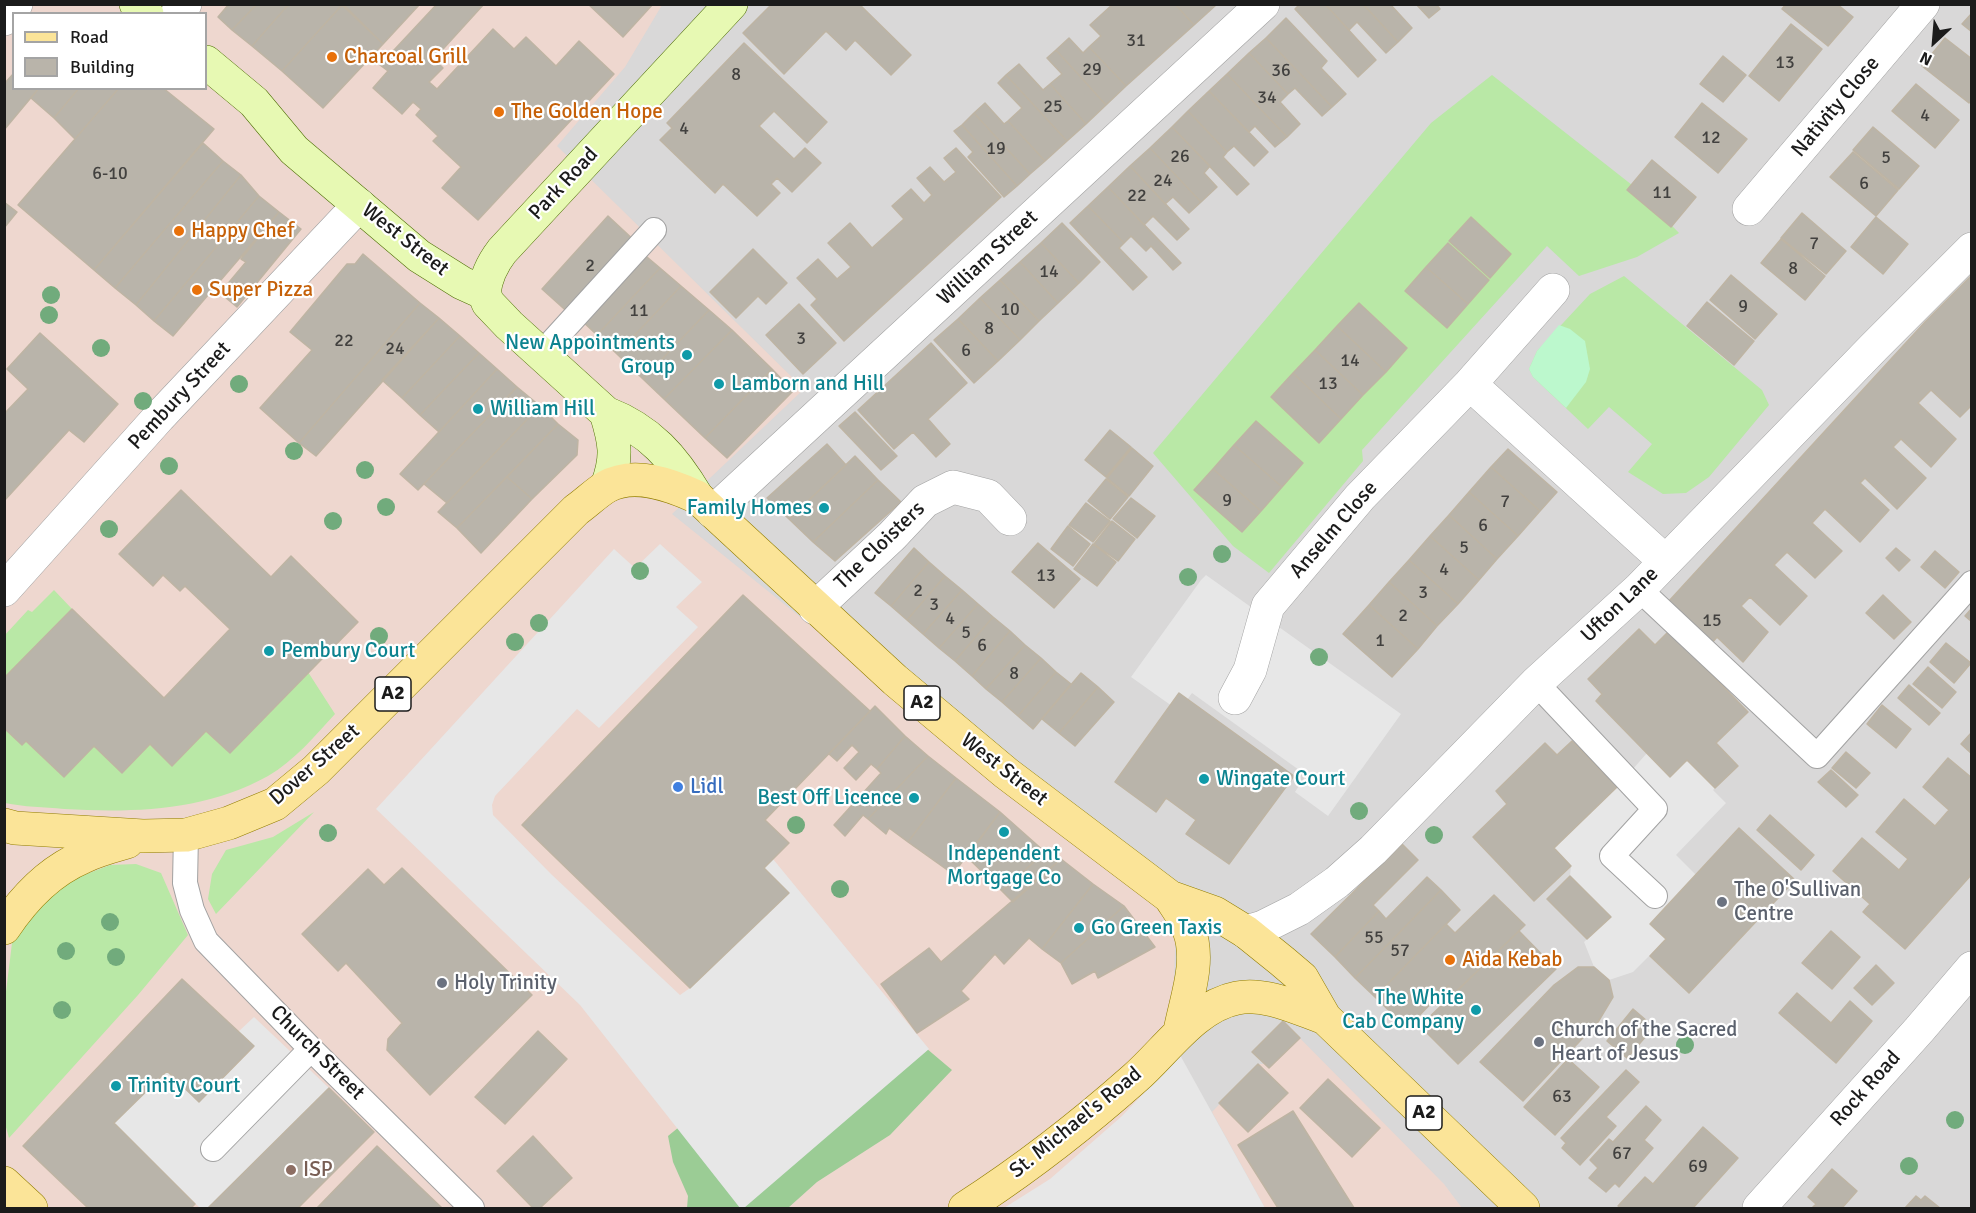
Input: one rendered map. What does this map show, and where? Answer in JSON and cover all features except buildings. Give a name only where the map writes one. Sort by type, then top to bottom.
[{"type":"main road","name":"West Street","points":[[607,486],[633,481],[656,482],[676,487],[705,504],[815,608],[963,739],[1170,897],[1215,913],[1246,932],[1302,978],[1325,1018]]},
{"type":"main road","name":"Dover Street","points":[[4,825],[15,828],[143,836],[186,835],[229,823],[275,804],[316,770],[576,510],[607,486]]},
{"type":"main road","name":"A2","points":[[4,928],[16,910],[47,878],[82,857],[143,836]]},
{"type":"main road","name":"A2","points":[[1170,897],[1190,931],[1193,946],[1193,964],[1180,1031]]},
{"type":"main road","name":"St. Michael's Road","points":[[965,1209],[1025,1166],[1118,1092],[1136,1077],[1180,1031],[1214,1008],[1235,998],[1243,997],[1275,1001],[1325,1018]]},
{"type":"main road","name":"A2","points":[[1325,1018],[1523,1209]]},
{"type":"main road","points":[[4,1183],[31,1209]]},
{"type":"street","points":[[4,18],[16,4]]},
{"type":"street","name":"Park Road","points":[[484,293],[492,266],[502,251],[731,4]]},
{"type":"street","name":"William Street","points":[[705,504],[1263,4]]},
{"type":"street","name":"Nativity Close","points":[[1749,209],[1923,4]]},
{"type":"street","name":"West Street","points":[[207,63],[254,102],[294,150],[359,206],[419,256],[462,283],[484,293],[488,303],[495,311],[606,413],[626,420],[669,455],[705,504]]},
{"type":"street","name":"Pembury Street","points":[[4,590],[159,417],[359,206]]},
{"type":"street","name":"Ufton Lane","points":[[1246,932],[1263,927],[1299,909],[1337,882],[1373,850],[1536,683],[1639,589],[1971,249]]},
{"type":"street","name":"Anselm Close","points":[[1235,698],[1250,670],[1268,606],[1360,497],[1470,384],[1553,290]]},
{"type":"street","points":[[1470,384],[1665,561]]},
{"type":"street","points":[[606,413],[616,448],[614,468],[607,486]]},
{"type":"street","name":"The Cloisters","points":[[815,608],[892,536],[925,501],[953,487],[988,496],[1010,519]]},
{"type":"street","name":"Rock Road","points":[[1759,1209],[1919,1030],[1971,968]]},
{"type":"lane","points":[[541,354],[654,230]]},
{"type":"lane","points":[[1639,589],[1817,756],[1971,583]]},
{"type":"lane","points":[[1536,683],[1655,809],[1612,856],[1656,896]]},
{"type":"lane","name":"Church Street","points":[[186,835],[185,883],[192,910],[207,941],[311,1049],[472,1209]]},
{"type":"lane","points":[[213,1149],[311,1049]]},
{"type":"shaded area","points":[[4,5],[662,5],[625,67],[557,146],[804,389],[672,514],[1176,919],[1174,982],[1181,1057],[1139,1115],[1020,1208],[7,1208],[5,1206]]},
{"type":"shaded area","points":[[5,5],[1971,5],[1971,1208],[5,1208]]},
{"type":"shaded area","points":[[660,544],[702,582],[676,607],[698,627],[599,728],[577,709],[495,796],[492,805],[493,815],[551,874],[680,995],[788,893],[764,868],[773,859],[929,1049],[744,1208],[740,1208],[580,1005],[376,809],[614,549],[635,568]]},
{"type":"shaded area","points":[[1206,575],[1401,714],[1328,816],[1295,792],[1306,775],[1192,693],[1179,711],[1131,677]]},
{"type":"shaded area","points":[[1647,753],[1670,777],[1687,760],[1715,788],[1713,790],[1726,803],[1676,855],[1696,875],[1650,924],[1666,939],[1633,972],[1609,980],[1594,967],[1584,942],[1611,916],[1570,876],[1571,866],[1554,848],[1617,787]]},
{"type":"shaded area","points":[[254,1017],[329,1088],[208,1208],[200,1208],[114,1123],[167,1071],[199,1102],[254,1047],[238,1032]]},
{"type":"shaded area","points":[[1283,1021],[1444,1184],[1462,1208],[1265,1208],[1212,1112],[1258,1064],[1264,1064],[1252,1052]]},
{"type":"shaded area","points":[[1180,1055],[1265,1208],[1004,1208],[1050,1179],[1122,1116]]},
{"type":"green space","points":[[1492,75],[1632,185],[1679,233],[1637,257],[1579,276],[1547,246],[1362,450],[1363,461],[1269,573],[1233,546],[1153,453],[1431,123]]},
{"type":"green space","points":[[1624,276],[1762,390],[1769,405],[1709,477],[1686,493],[1663,494],[1628,472],[1652,444],[1609,407],[1588,429],[1533,377],[1529,369],[1537,351],[1590,294]]},
{"type":"green space","points":[[1559,325],[1570,329],[1585,341],[1590,369],[1586,382],[1566,408],[1533,377],[1529,369],[1537,351]]},
{"type":"green space","points":[[54,590],[72,609],[5,678],[4,636],[28,610],[32,612]]},
{"type":"green space","points":[[308,672],[335,714],[287,763],[244,788],[194,803],[143,810],[64,809],[5,803],[4,728],[22,745],[26,741],[64,777],[94,746],[122,773],[150,744],[172,765],[206,731],[230,753]]},
{"type":"green space","points":[[314,812],[216,914],[208,899],[212,874],[226,850],[273,837]]},
{"type":"green space","points":[[136,864],[161,873],[188,935],[138,995],[9,1138],[4,1120],[4,1008],[12,943],[31,913],[63,883],[110,865]]},
{"type":"green space","points":[[881,1010],[952,1070],[890,1135],[817,1182],[788,1208],[687,1208],[688,1196],[673,1162],[668,1136],[695,1114]]},
{"type":"place","name":"Charcoal Grill","points":[[332,57]]},
{"type":"place","name":"The Golden Hope","points":[[499,112]]},
{"type":"place","name":"Happy Chef","points":[[179,231]]},
{"type":"place","name":"Super Pizza","points":[[197,290]]},
{"type":"place","name":"New Appointments Group","points":[[687,355]]},
{"type":"place","name":"Lamborn and Hill","points":[[719,384]]},
{"type":"place","name":"William Hill","points":[[478,409]]},
{"type":"place","name":"Family Homes","points":[[824,508]]},
{"type":"place","name":"Pembury Court","points":[[269,651]]},
{"type":"place","name":"Wingate Court","points":[[1204,779]]},
{"type":"place","name":"Lidl","points":[[678,787]]},
{"type":"place","name":"Best Off Licence","points":[[914,798]]},
{"type":"place","name":"Independent Mortgage Co","points":[[1004,832]]},
{"type":"place","name":"The O'Sullivan Centre","points":[[1722,902]]},
{"type":"place","name":"Go Green Taxis","points":[[1079,928]]},
{"type":"place","name":"Aida Kebab","points":[[1450,960]]},
{"type":"place","name":"Holy Trinity","points":[[442,983]]},
{"type":"place","name":"The White Cab Company","points":[[1476,1010]]},
{"type":"place","name":"Church of the Sacred Heart of Jesus","points":[[1539,1042]]},
{"type":"place","name":"Trinity Court","points":[[116,1086]]},
{"type":"place","name":"ISP","points":[[291,1170]]}]
